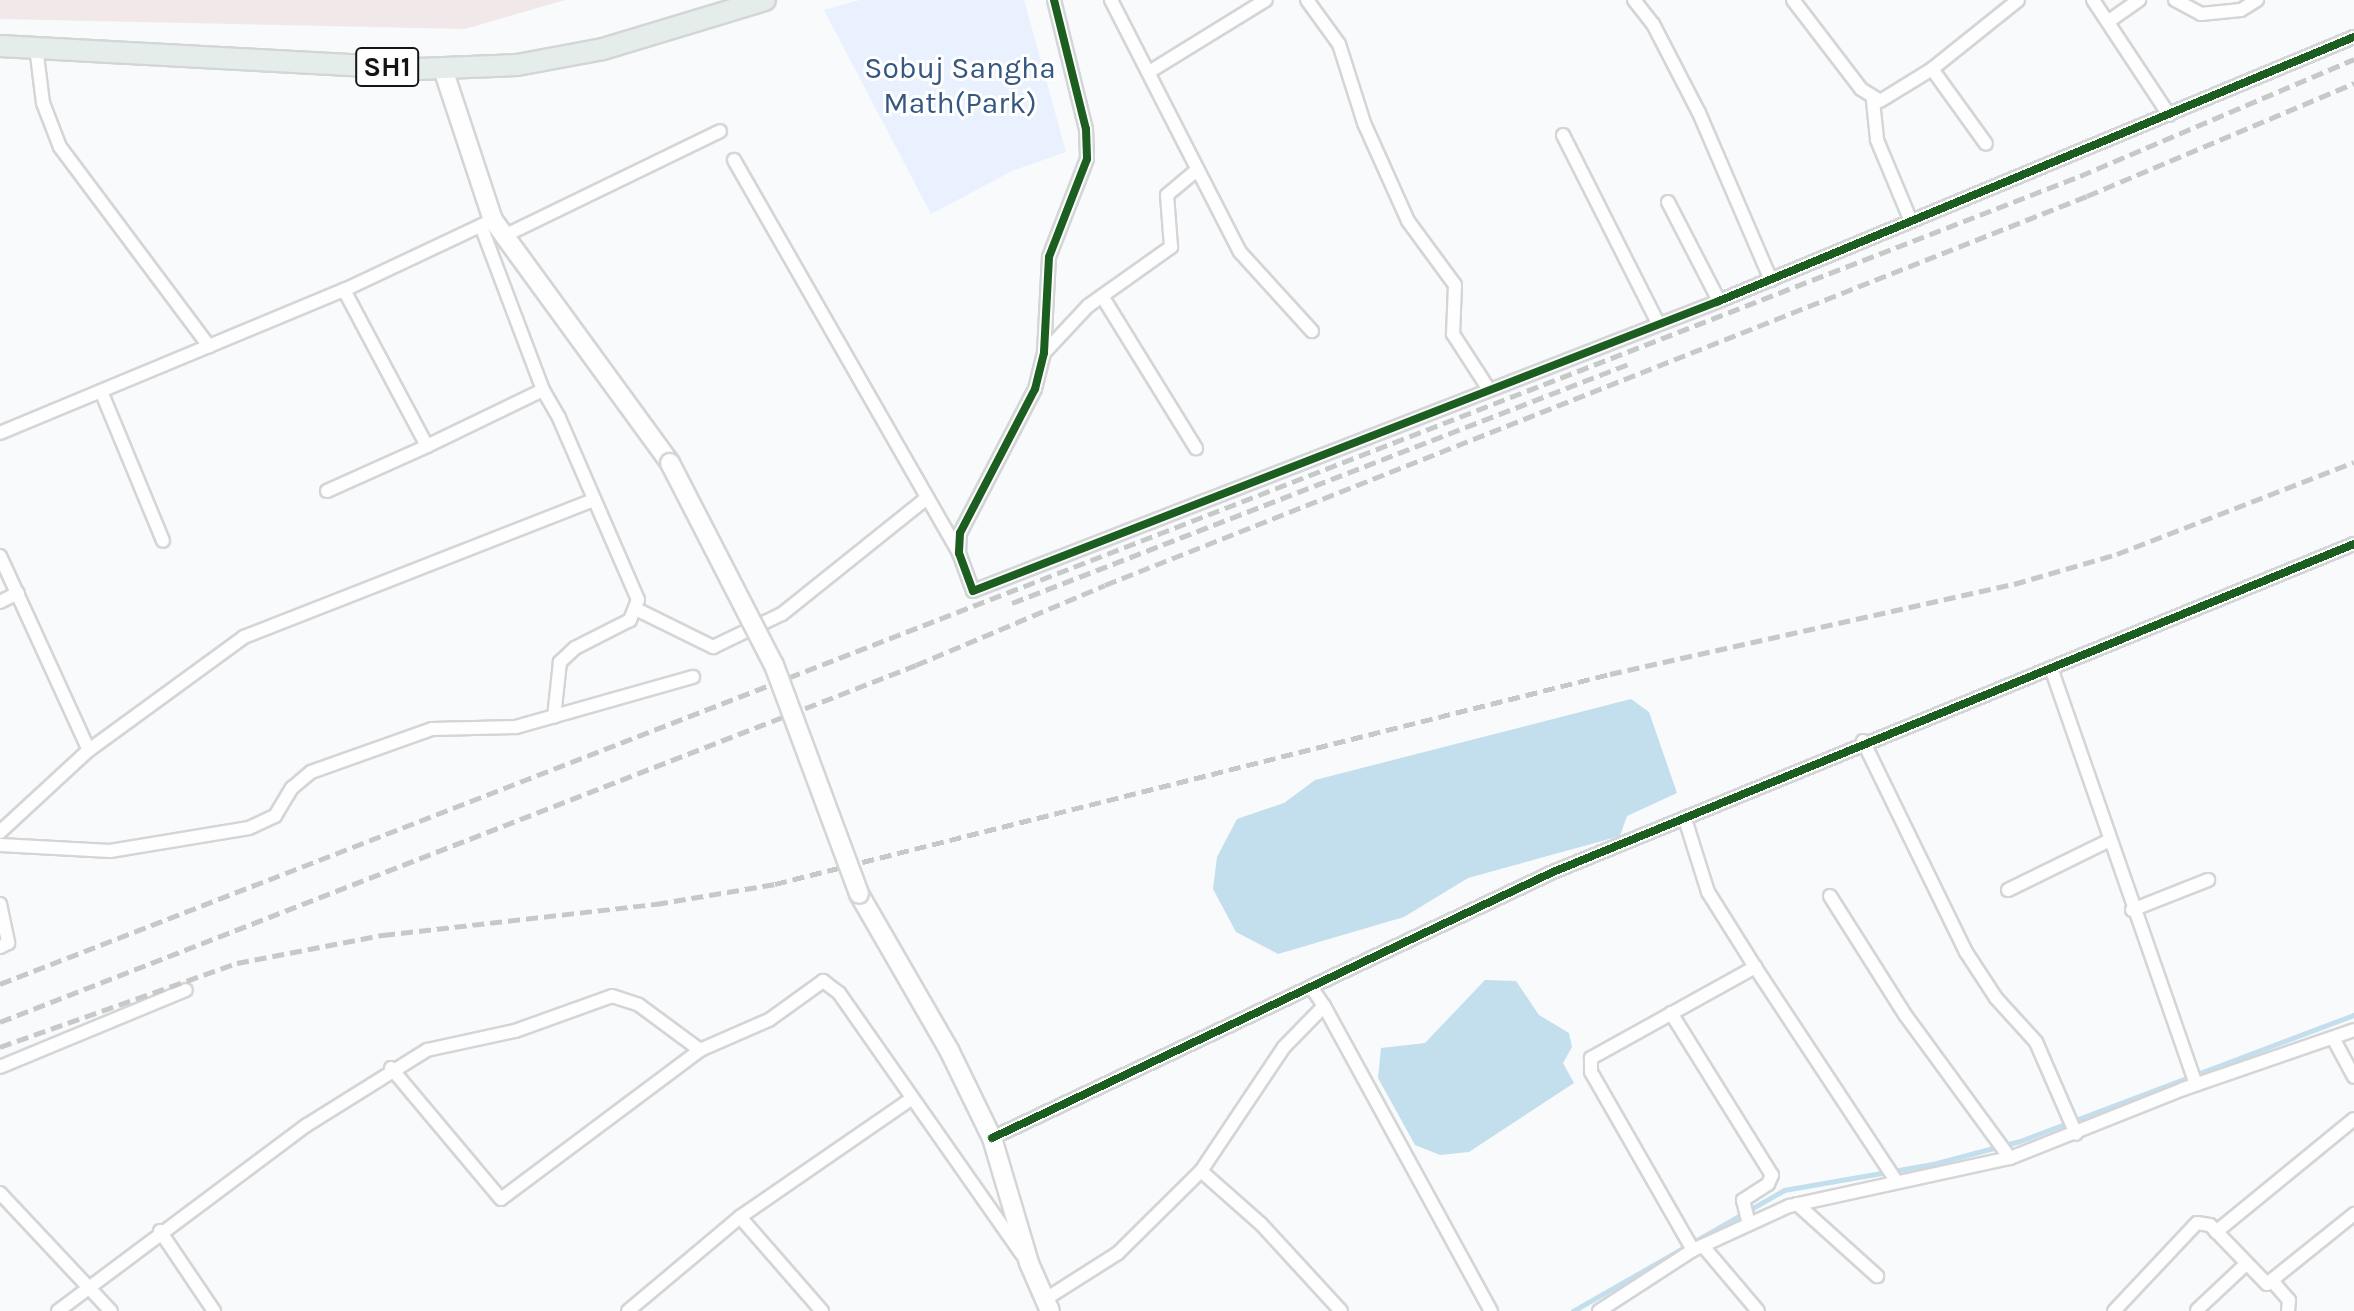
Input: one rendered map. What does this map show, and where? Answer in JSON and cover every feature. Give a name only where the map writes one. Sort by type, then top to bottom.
[{"type":"main road","name":"SH1","points":[[0,46],[443,69],[517,65],[603,49],[765,0]]},
{"type":"main road","points":[[443,69],[492,228],[670,463],[774,665],[859,894],[949,1050],[992,1138],[1029,1263],[1047,1305]]},
{"type":"street","points":[[959,553],[966,513],[1024,413],[1044,353],[1049,257],[1083,171],[1088,145],[1054,0]]},
{"type":"street","points":[[1111,0],[1196,171],[1249,265],[1312,331]]},
{"type":"street","points":[[1149,72],[1266,0]]},
{"type":"street","points":[[1307,0],[1339,44],[1364,123],[1408,221],[1455,285],[1453,334],[1488,388]]},
{"type":"street","points":[[1634,0],[1681,76],[1771,280]]},
{"type":"street","points":[[1793,0],[1873,101],[1877,140],[1910,219]]},
{"type":"street","points":[[1873,101],[1892,97],[2018,0]]},
{"type":"street","points":[[2093,0],[2169,115]]},
{"type":"street","points":[[2109,21],[2139,0]]},
{"type":"street","points":[[2175,0],[2192,12],[2226,12],[2257,0]]},
{"type":"street","points":[[2218,0],[2226,12]]},
{"type":"street","points":[[734,160],[959,553],[973,591],[1488,388],[1719,301],[2354,37]]},
{"type":"street","points":[[36,47],[43,103],[54,137],[209,346]]},
{"type":"street","points":[[1932,69],[1986,144]]},
{"type":"street","points":[[0,433],[720,131]]},
{"type":"street","points":[[1563,135],[1658,323]]},
{"type":"street","points":[[1044,353],[1076,316],[1162,254],[1174,241],[1167,195],[1196,171]]},
{"type":"street","points":[[1668,202],[1719,301]]},
{"type":"street","points":[[492,228],[543,390],[638,600],[638,610],[630,620],[575,648],[560,662],[554,717]]},
{"type":"street","points":[[344,290],[427,446]]},
{"type":"street","points":[[1102,296],[1196,448]]},
{"type":"street","points":[[327,491],[543,390]]},
{"type":"street","points":[[101,391],[163,541]]},
{"type":"street","points":[[638,610],[713,647],[782,614],[927,498]]},
{"type":"street","points":[[0,832],[89,750],[244,637],[594,500]]},
{"type":"street","points":[[992,1138],[1553,872],[1685,819],[1863,741],[2354,544]]},
{"type":"street","points":[[0,556],[89,750]]},
{"type":"street","points":[[0,602],[18,593]]},
{"type":"street","points":[[2051,668],[2108,841],[2193,1078]]},
{"type":"street","points":[[0,845],[110,851],[249,828],[275,816],[300,780],[324,767],[432,729],[502,730],[693,677]]},
{"type":"street","points":[[1863,741],[1966,952],[1996,998],[2036,1042],[2073,1125]]},
{"type":"street","points":[[1685,819],[1708,892],[1893,1177]]},
{"type":"street","points":[[2008,890],[2108,841]]},
{"type":"street","points":[[2132,910],[2208,880]]},
{"type":"street","points":[[1830,896],[1906,1016],[2005,1149]]},
{"type":"street","points":[[0,904],[8,943],[0,947]]},
{"type":"street","points":[[1755,967],[1598,1052],[1590,1064],[1693,1244],[1758,1311]]},
{"type":"street","points":[[391,1068],[501,1199],[700,1050],[769,1020],[823,981],[839,993],[1029,1263]]},
{"type":"street","points":[[1312,988],[1491,1311]]},
{"type":"street","points":[[0,1067],[186,990]]},
{"type":"street","points":[[58,1311],[160,1231],[391,1068],[454,1041],[515,1031],[612,996],[639,1005],[700,1050]]},
{"type":"street","points":[[1047,1305],[1118,1253],[1201,1171],[1284,1047],[1324,1006]]},
{"type":"street","points":[[1671,1013],[1772,1175],[1768,1184],[1743,1200],[1746,1216]]},
{"type":"street","points":[[1599,1311],[1693,1244],[1746,1216],[2005,1149],[2193,1078],[2354,1030]]},
{"type":"street","points":[[2333,1038],[2354,1077]]},
{"type":"street","points":[[628,1311],[740,1217],[911,1099]]},
{"type":"street","points":[[2216,1232],[2354,1119]]},
{"type":"street","points":[[1201,1171],[1261,1224],[1341,1311]]},
{"type":"street","points":[[0,1193],[86,1289],[111,1311]]},
{"type":"street","points":[[1797,1204],[1877,1276]]},
{"type":"street","points":[[2274,1283],[2354,1214]]},
{"type":"street","points":[[740,1217],[822,1311]]},
{"type":"street","points":[[2114,1311],[2188,1229],[2202,1222],[2216,1232],[2260,1281],[2274,1283],[2289,1300],[2288,1311]]},
{"type":"street","points":[[160,1231],[214,1311]]},
{"type":"street","points":[[2197,1310],[2245,1265]]},
{"type":"street","points":[[801,1311],[812,1300]]},
{"type":"shaded area","points":[[0,0],[565,0],[465,29],[0,19]]},
{"type":"green space","name":"Sobuj Sangha Math(Park)","points":[[860,0],[1024,0],[1066,152],[1012,171],[931,214],[824,10]]},
{"type":"water","points":[[1631,699],[1649,712],[1677,793],[1627,816],[1620,836],[1468,878],[1404,917],[1278,954],[1236,932],[1213,889],[1217,857],[1237,819],[1284,803],[1315,780]]},
{"type":"water","points":[[1485,980],[1516,981],[1539,1015],[1569,1033],[1572,1047],[1563,1063],[1574,1083],[1469,1152],[1440,1155],[1415,1145],[1378,1078],[1381,1048],[1425,1043]]},
{"type":"waterway","points":[[1573,1311],[1784,1190],[1933,1164],[2020,1141],[2354,1015]]},
{"type":"railway","points":[[0,984],[2080,176],[2354,59]]},
{"type":"railway","points":[[0,1022],[916,665],[1105,585],[2087,196],[2354,83]]},
{"type":"railway","points":[[1012,603],[1631,363]]},
{"type":"railway","points":[[0,1047],[237,963],[383,935],[656,904],[775,884],[1610,674],[2014,584],[2117,554],[2354,462]]},
{"type":"cycle path","points":[[1054,0],[1086,129],[1087,159],[1049,257],[1044,353],[1035,389],[960,533],[959,553],[973,591],[1719,301],[2354,37]]},
{"type":"cycle path","points":[[992,1138],[1553,872],[2354,544]]}]
